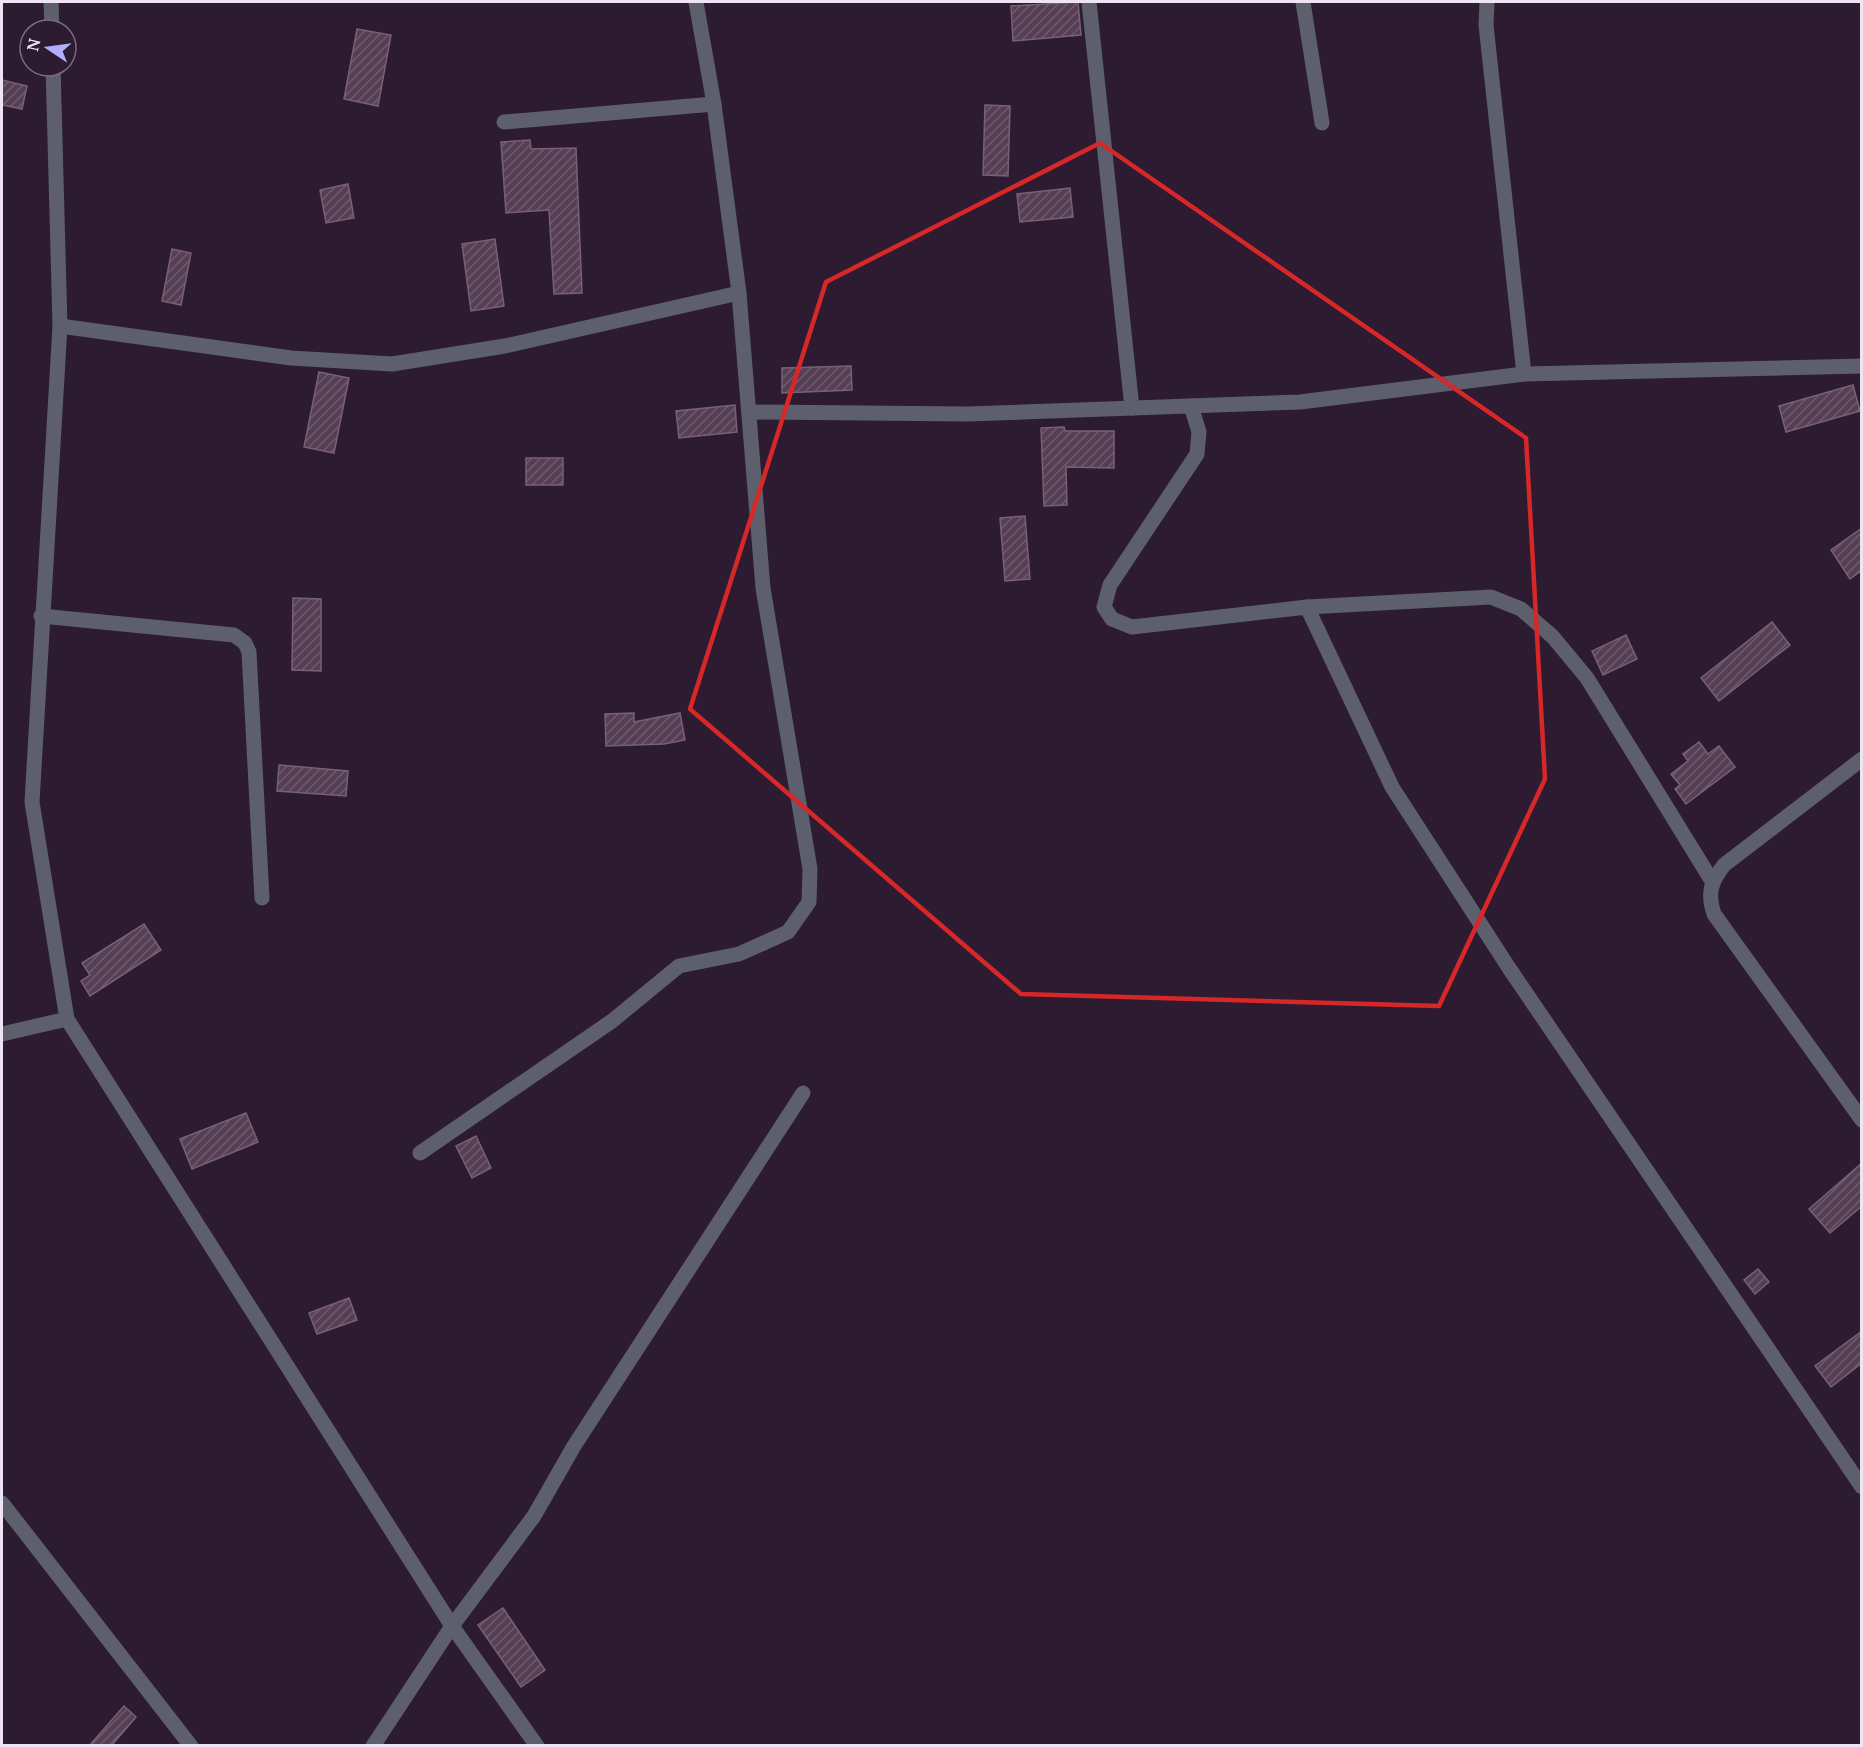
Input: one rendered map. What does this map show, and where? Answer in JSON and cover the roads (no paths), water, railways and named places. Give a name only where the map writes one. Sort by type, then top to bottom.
[{"type":"street","points":[[51,2],[52,18]]},
{"type":"street","points":[[420,1153],[612,1021],[679,966],[739,954],[788,932],[809,902],[810,869],[763,588],[739,293],[714,104],[696,2]]},
{"type":"street","points":[[1089,2],[1132,408]]},
{"type":"street","points":[[1303,2],[1322,123]]},
{"type":"street","points":[[1487,2],[1486,25],[1524,374]]},
{"type":"street","points":[[53,78],[60,326],[41,616],[32,802],[67,1019],[452,1626],[537,1746]]},
{"type":"street","points":[[504,122],[714,104]]},
{"type":"street","points":[[60,326],[291,358],[392,364],[505,346],[739,293]]},
{"type":"street","points":[[749,412],[967,414],[1300,402],[1524,374],[1862,366]]},
{"type":"street","points":[[1191,406],[1199,432],[1197,454],[1110,585],[1104,607],[1112,619],[1132,627],[1307,607],[1491,597],[1521,609],[1553,637],[1587,678],[1712,880]]},
{"type":"street","points":[[1307,607],[1392,787],[1509,968],[1862,1487]]},
{"type":"street","points":[[41,616],[234,635],[245,643],[249,652],[262,898]]},
{"type":"street","points":[[1862,759],[1724,864],[1712,880],[1709,898],[1714,914],[1862,1120]]},
{"type":"street","points":[[2,1034],[67,1019]]},
{"type":"street","points":[[373,1746],[452,1626],[534,1516],[580,1436],[803,1093]]},
{"type":"street","points":[[2,1503],[191,1746]]}]
